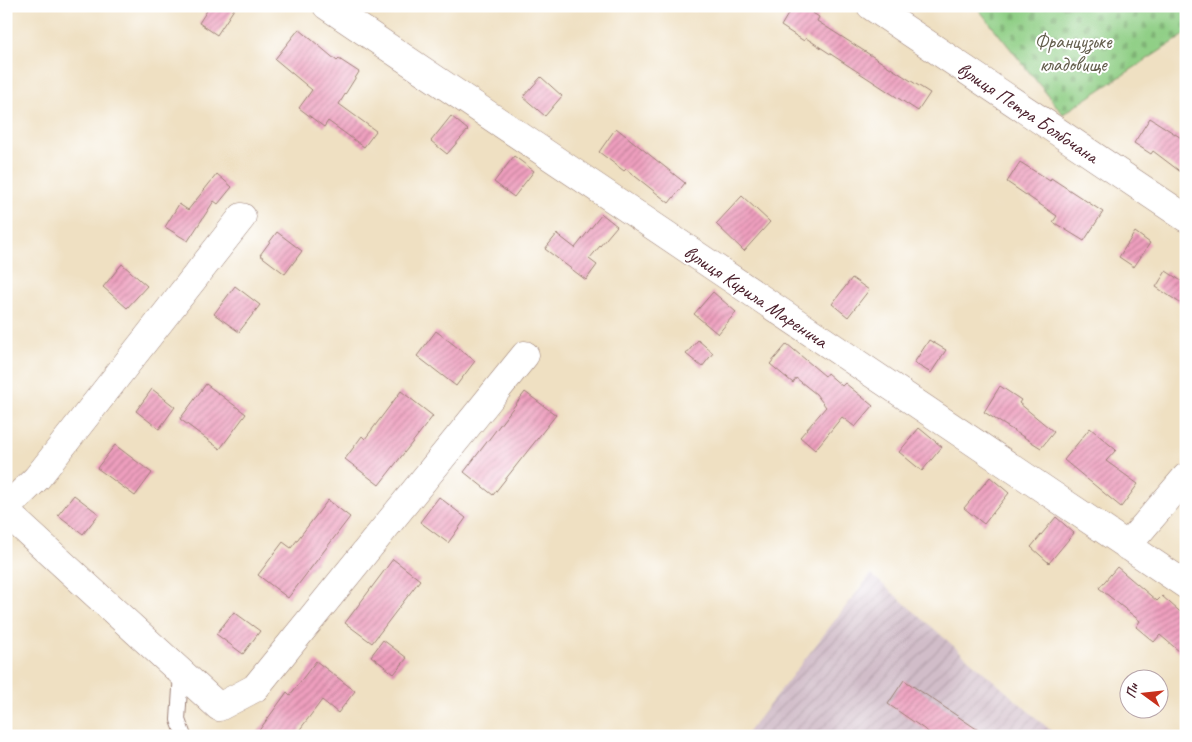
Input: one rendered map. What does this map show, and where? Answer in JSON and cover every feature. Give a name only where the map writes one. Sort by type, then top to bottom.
[{"type":"street","name":"вулиця Кирила Маренича","points":[[327,6],[1186,585]]},
{"type":"street","name":"вулиця Петра Болбочана","points":[[871,6],[1186,218]]},
{"type":"street","points":[[6,508],[37,478],[242,217]]},
{"type":"street","points":[[6,512],[219,707],[254,688],[525,355]]},
{"type":"street","points":[[1128,546],[1186,477]]},
{"type":"lane","points":[[181,673],[178,720],[184,736]]},
{"type":"shaded area","points":[[871,574],[1057,736],[745,736]]},
{"type":"green space","name":"Французьке кладовище","points":[[976,6],[1186,6],[1186,34],[1063,114]]},
{"type":"building","points":[[210,6],[236,6],[217,35],[199,23]]},
{"type":"building","points":[[793,6],[802,6],[819,17],[817,21],[930,93],[918,111],[806,38],[804,41],[781,26]]},
{"type":"building","points":[[299,29],[337,61],[339,59],[359,72],[339,104],[376,131],[364,147],[328,121],[324,127],[299,108],[312,90],[275,59]]},
{"type":"building","points":[[541,77],[562,96],[545,116],[523,97]]},
{"type":"building","points":[[451,116],[468,130],[447,154],[431,141]]},
{"type":"building","points":[[1150,118],[1186,141],[1186,176],[1153,151],[1151,154],[1134,143]]},
{"type":"building","points":[[616,128],[685,183],[669,203],[626,169],[624,171],[599,152]]},
{"type":"building","points":[[514,156],[534,171],[514,197],[494,182]]},
{"type":"building","points":[[1020,162],[1050,181],[1051,178],[1103,212],[1084,241],[1053,222],[1057,216],[1007,182]]},
{"type":"building","points":[[217,174],[232,187],[218,204],[214,201],[188,241],[165,227],[179,204],[188,210]]},
{"type":"building","points":[[742,196],[770,222],[744,251],[716,224]]},
{"type":"building","points":[[602,214],[617,226],[589,259],[597,265],[586,280],[545,249],[557,234],[575,248]]},
{"type":"building","points":[[277,232],[302,251],[285,274],[260,255]]},
{"type":"building","points":[[1135,232],[1150,243],[1134,267],[1119,257]]},
{"type":"building","points":[[122,264],[147,286],[127,308],[103,287]]},
{"type":"building","points":[[1166,271],[1186,284],[1186,307],[1156,287]]},
{"type":"building","points":[[852,278],[869,290],[848,317],[832,304]]},
{"type":"building","points":[[235,286],[260,305],[239,332],[214,314]]},
{"type":"building","points":[[713,292],[736,312],[718,334],[694,314]]},
{"type":"building","points":[[436,331],[475,361],[456,386],[417,356]]},
{"type":"building","points":[[698,340],[713,353],[702,367],[686,354]]},
{"type":"building","points":[[929,340],[946,350],[931,373],[914,363]]},
{"type":"building","points":[[787,344],[825,376],[827,373],[842,386],[845,383],[873,406],[855,427],[842,417],[815,450],[800,437],[826,407],[816,394],[796,378],[793,383],[770,364]]},
{"type":"building","points":[[206,384],[246,414],[220,449],[180,419]]},
{"type":"building","points":[[1000,386],[1021,400],[1019,403],[1054,432],[1041,448],[984,412]]},
{"type":"building","points":[[152,389],[175,407],[159,429],[136,411]]},
{"type":"building","points":[[401,391],[433,416],[379,485],[345,459],[362,436],[365,439]]},
{"type":"building","points":[[525,392],[556,415],[493,495],[464,472]]},
{"type":"building","points":[[919,428],[942,447],[922,471],[899,452]]},
{"type":"building","points":[[1090,428],[1116,450],[1106,461],[1138,484],[1121,507],[1064,460]]},
{"type":"building","points":[[115,445],[152,473],[135,496],[97,468]]},
{"type":"building","points":[[990,477],[1009,493],[984,524],[964,508]]},
{"type":"building","points":[[74,495],[99,514],[83,534],[58,515]]},
{"type":"building","points":[[439,497],[466,518],[448,543],[420,522]]},
{"type":"building","points":[[328,500],[350,517],[288,598],[258,575],[283,542],[291,548]]},
{"type":"building","points":[[1056,517],[1074,533],[1049,563],[1031,547]]},
{"type":"building","points":[[393,559],[420,580],[372,643],[345,623]]},
{"type":"building","points":[[1117,567],[1157,601],[1162,596],[1186,617],[1186,657],[1160,635],[1154,642],[1136,627],[1140,621],[1099,588]]},
{"type":"building","points":[[234,612],[260,631],[243,654],[216,634]]},
{"type":"building","points":[[383,640],[407,658],[394,674],[371,656]]},
{"type":"building","points":[[316,661],[355,691],[338,713],[322,700],[295,736],[255,736],[287,692],[290,695]]},
{"type":"building","points":[[904,680],[987,736],[934,736],[888,704]]}]
